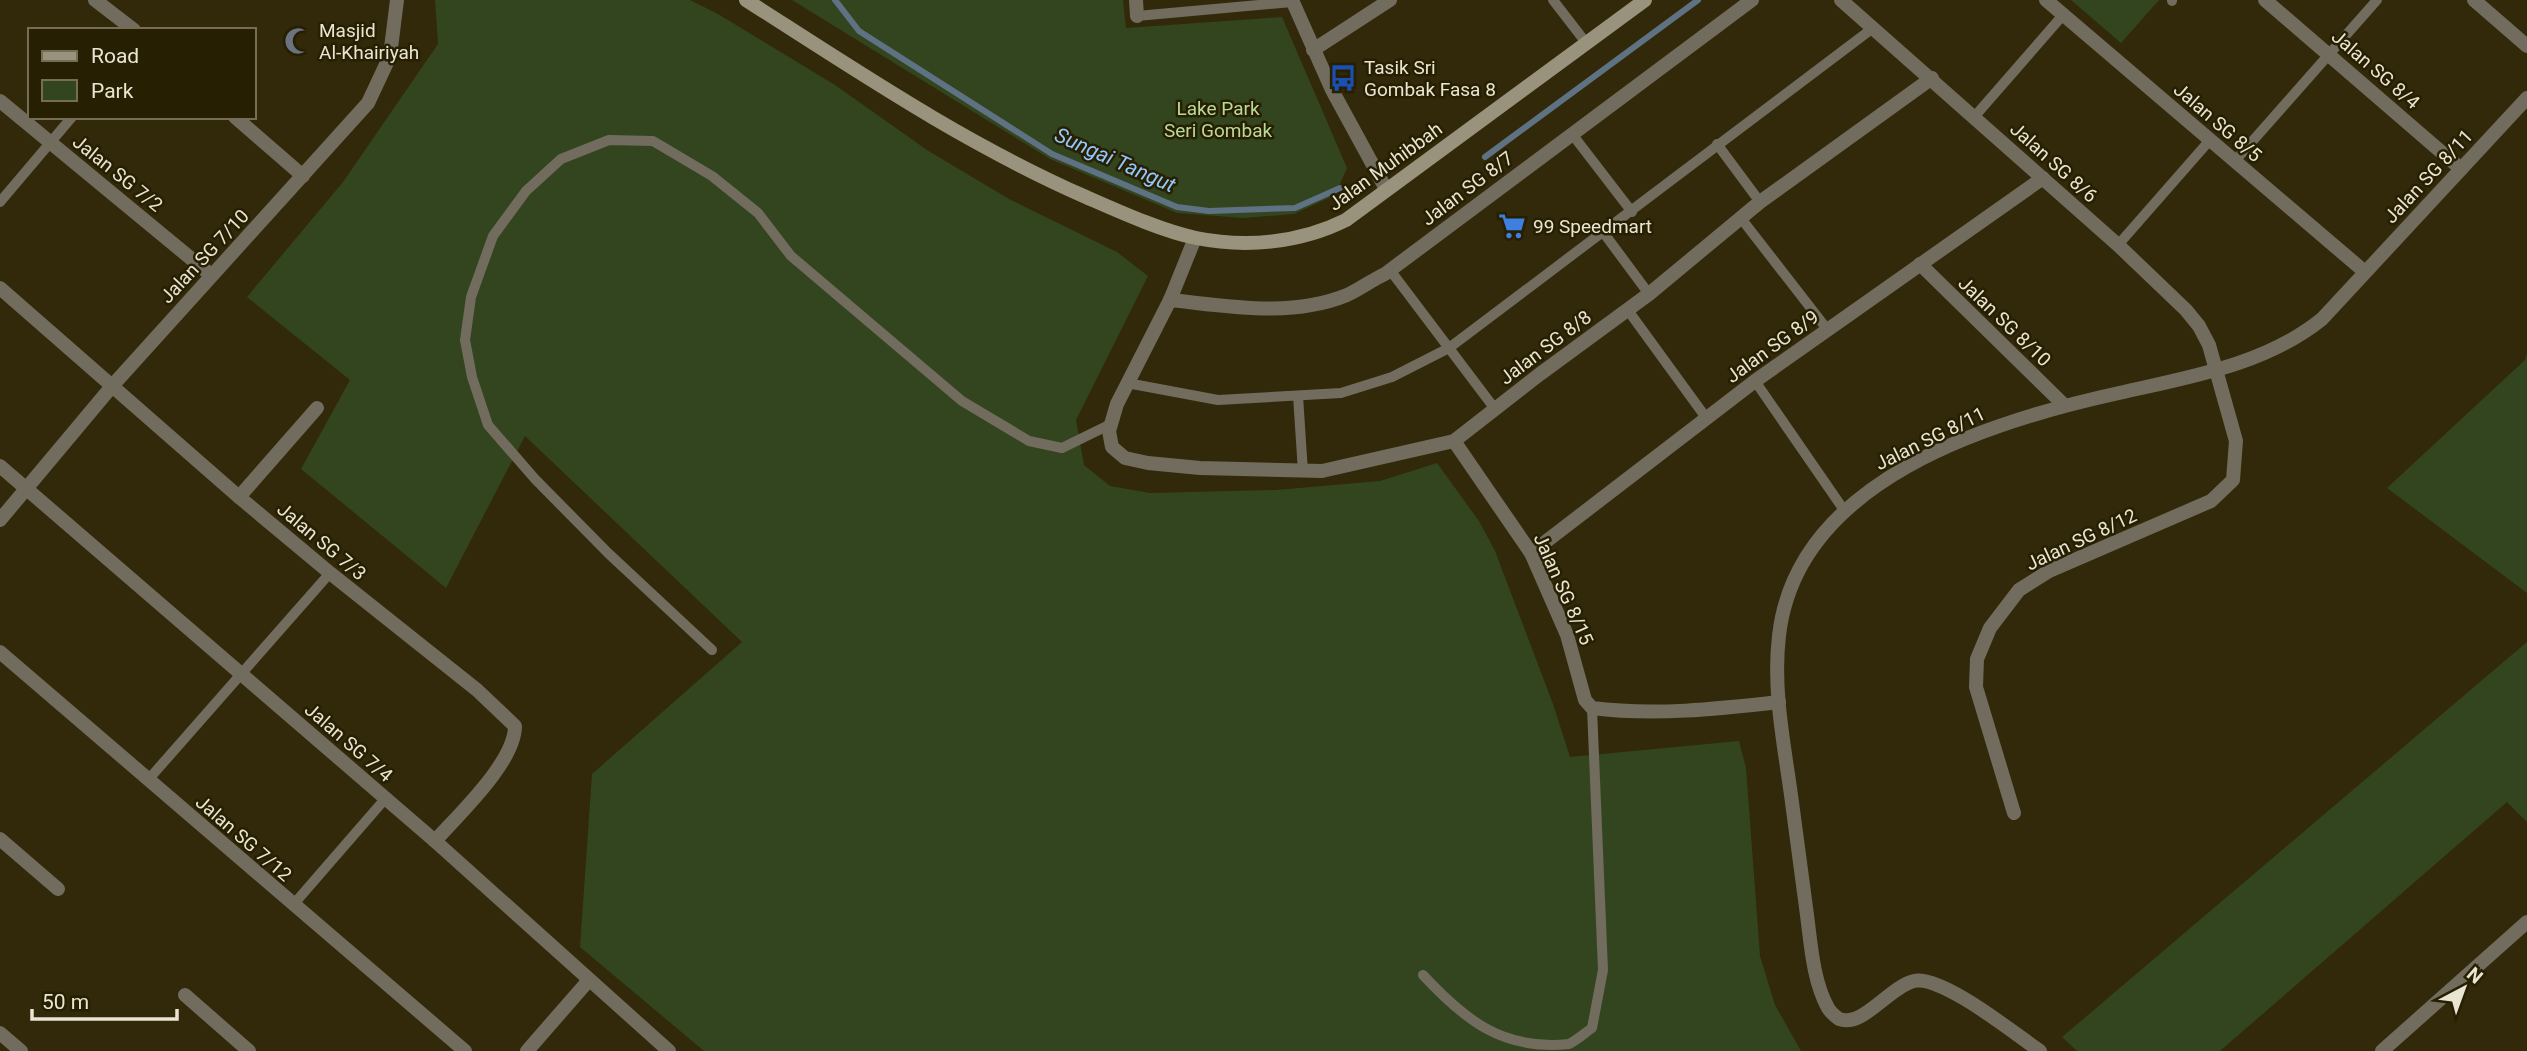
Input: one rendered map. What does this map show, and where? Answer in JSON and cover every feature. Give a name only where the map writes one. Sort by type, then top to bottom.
[{"type":"street","points":[[95,0],[131,28]]},
{"type":"street","name":"Jalan SG 7/10","points":[[0,520],[113,385],[368,103],[390,56],[397,0]]},
{"type":"street","name":"Jalan Muhibbah","points":[[746,0],[943,125],[1035,175],[1118,212],[1195,238],[1247,243],[1297,239],[1324,231],[1346,220],[1645,0]]},
{"type":"street","points":[[1136,0],[1137,16]]},
{"type":"street","points":[[1313,50],[1390,0]]},
{"type":"street","name":"Jalan SG 8/7","points":[[1170,300],[1258,309],[1298,308],[1346,295],[1390,270],[1752,0]]},
{"type":"street","name":"Jalan SG 8/6","points":[[1841,0],[1975,116],[2186,310],[2209,345],[2216,371]]},
{"type":"street","name":"Jalan SG 8/5","points":[[2046,0],[2365,272]]},
{"type":"street","name":"Jalan SG 8/4","points":[[2265,0],[2331,54],[2461,169]]},
{"type":"street","points":[[2474,0],[2527,46]]},
{"type":"street","points":[[1292,1],[1349,123],[1386,189]]},
{"type":"street","name":"Jalan SG 8/8","points":[[1111,424],[1109,431],[1112,447],[1133,461],[1303,472],[1321,471],[1454,441],[1649,294],[1740,217],[1932,78]]},
{"type":"street","name":"Jalan SG 8/11","points":[[2040,1051],[1971,1002],[1939,986],[1924,982],[1914,981],[1855,1020],[1839,1019],[1828,1009],[1812,954],[1779,702],[1778,636],[1786,602],[1801,567],[1844,510],[1899,471],[1982,431],[2064,405],[2216,371],[2291,342],[2322,319],[2527,98]]},
{"type":"street","name":"Jalan SG 7/2","points":[[0,101],[211,275]]},
{"type":"street","points":[[238,119],[303,176]]},
{"type":"street","name":"Jalan SG 8/9","points":[[1531,553],[1755,381],[2043,178]]},
{"type":"street","points":[[1111,424],[1117,404],[1170,300],[1195,238]]},
{"type":"street","name":"Jalan SG 8/10","points":[[1920,264],[2064,405]]},
{"type":"street","name":"Jalan SG 7/3","points":[[0,288],[239,496],[330,573],[477,690],[515,726],[511,746],[501,765],[435,841]]},
{"type":"street","name":"Jalan SG 8/12","points":[[2014,813],[1976,687],[1977,659],[1990,628],[2019,590],[2049,571],[2211,501],[2225,490],[2233,480],[2236,442],[2216,371]]},
{"type":"street","points":[[239,496],[317,408]]},
{"type":"street","name":"Jalan SG 8/15","points":[[1454,441],[1531,553],[1567,635],[1582,690],[1592,708]]},
{"type":"street","name":"Jalan SG 7/4","points":[[0,466],[435,841],[669,1051]]},
{"type":"street","name":"Jalan SG 7/12","points":[[0,652],[465,1051]]},
{"type":"street","points":[[1592,708],[1624,712],[1667,711],[1779,702]]},
{"type":"street","points":[[0,839],[58,889]]},
{"type":"street","points":[[2382,1051],[2527,922]]},
{"type":"street","points":[[527,1051],[589,980]]},
{"type":"street","points":[[185,995],[249,1051]]},
{"type":"street","points":[[0,1033],[21,1051]]},
{"type":"lane","points":[[1553,0],[1587,44]]},
{"type":"lane","points":[[2234,162],[2377,0]]},
{"type":"lane","points":[[1137,16],[1292,1]]},
{"type":"lane","points":[[1975,116],[2063,15]]},
{"type":"lane","points":[[1128,383],[1218,400],[1341,393],[1380,381],[1448,348],[1873,28]]},
{"type":"lane","points":[[0,202],[70,119]]},
{"type":"lane","points":[[1572,134],[1632,212]]},
{"type":"lane","points":[[712,650],[608,553],[535,479],[488,425],[472,377],[465,340],[471,297],[493,236],[526,191],[561,159],[608,140],[653,141],[712,176],[758,213],[791,256],[962,401],[1029,441],[1062,448],[1111,424]]},
{"type":"lane","points":[[2118,245],[2210,140]]},
{"type":"lane","points":[[1717,144],[1760,202]]},
{"type":"lane","points":[[1740,217],[1827,330]]},
{"type":"lane","points":[[1603,232],[1649,294]]},
{"type":"lane","points":[[1390,270],[1495,409]]},
{"type":"lane","points":[[1627,309],[1707,419]]},
{"type":"lane","points":[[1755,381],[1844,510]]},
{"type":"lane","points":[[1298,396],[1303,472]]},
{"type":"lane","points":[[148,780],[330,573]]},
{"type":"lane","points":[[1423,975],[1473,1028],[1509,1050],[1541,1051],[1570,1043],[1592,1028],[1603,970],[1592,708]]},
{"type":"lane","points":[[293,905],[385,799]]},
{"type":"green space","points":[[435,0],[690,0],[835,85],[927,150],[1009,199],[1117,252],[1148,276],[1076,420],[1084,465],[1110,486],[1150,493],[1276,490],[1380,481],[1437,463],[1479,521],[1495,551],[1553,704],[1570,757],[1739,741],[1746,768],[1760,956],[1775,1005],[1801,1051],[704,1051],[580,947],[592,774],[742,642],[525,436],[446,588],[301,469],[350,380],[247,297],[343,182],[438,44]]},
{"type":"green space","name":"Lake Park Seri Gombak","points":[[792,0],[1123,0],[1126,28],[1282,17],[1347,168],[1335,195],[1294,214],[1243,218],[1177,213],[1050,159]]},
{"type":"green space","points":[[2071,0],[2159,0],[2121,43]]},
{"type":"green space","points":[[2527,354],[2527,593],[2387,488],[2525,360]]},
{"type":"green space","points":[[2527,642],[2527,822],[2507,802],[2220,1051],[2077,1051],[2062,1037]]},
{"type":"waterway","name":"Sungai Tangut","points":[[835,0],[859,31],[1052,154],[1177,207],[1209,211],[1295,208],[1340,188]]},
{"type":"waterway","name":"Sungai Tangut","points":[[1485,157],[1698,0]]},
{"type":"place","name":"Masjid Al-Khairiyah","points":[[298,41]]},
{"type":"place","name":"Tasik Sri Gombak Fasa 8","points":[[1343,78]]},
{"type":"place","name":"99 Speedmart","points":[[1512,226]]}]
